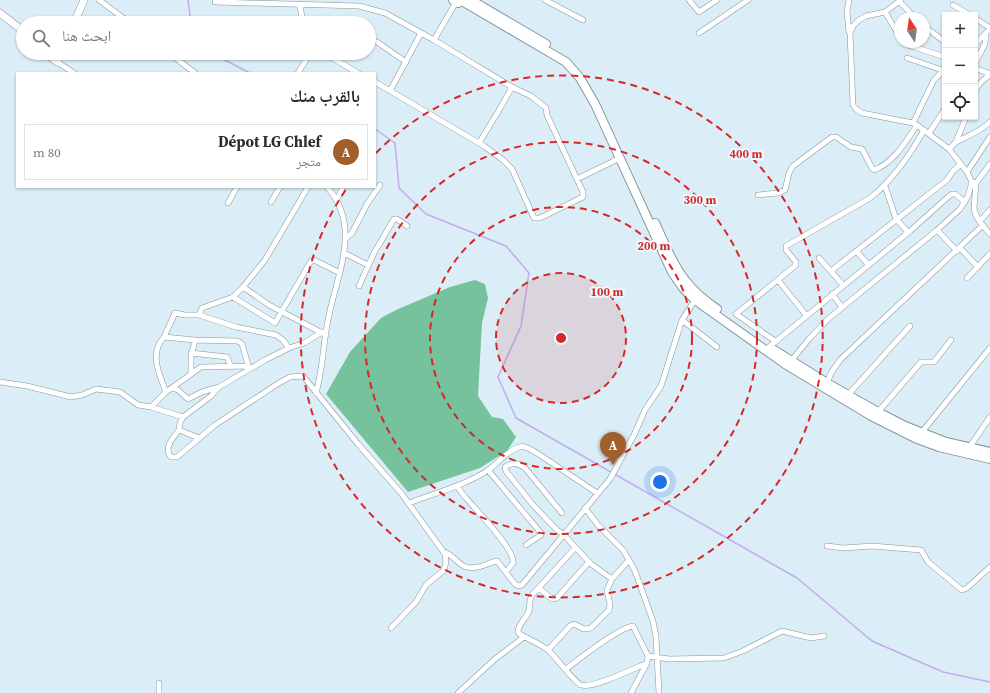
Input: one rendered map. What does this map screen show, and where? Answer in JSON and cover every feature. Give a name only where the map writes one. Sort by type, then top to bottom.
[{"type":"main road","points":[[77,16],[84,0]]},
{"type":"main road","points":[[471,0],[497,14],[573,61],[586,78],[675,270],[684,279],[695,297],[790,363],[879,415],[946,442],[990,452]]},
{"type":"main road","points":[[458,1],[566,62],[572,67],[588,92],[622,157]]},
{"type":"main road","points":[[0,13],[16,25]]},
{"type":"main road","points":[[695,297],[744,330],[772,344],[790,363],[848,395],[915,438],[939,447],[990,459]]},
{"type":"street","points":[[99,0],[121,16]]},
{"type":"street","points":[[346,0],[346,6]]},
{"type":"street","points":[[545,0],[583,20]]},
{"type":"street","points":[[689,0],[699,12],[717,0]]},
{"type":"street","points":[[699,33],[748,0]]},
{"type":"street","points":[[849,0],[846,12],[850,33],[854,105],[857,110],[862,113],[915,124],[949,150],[974,182],[974,212],[990,234]]},
{"type":"street","points":[[434,40],[458,1]]},
{"type":"street","points":[[850,33],[853,26],[859,20],[866,16],[885,12],[900,1],[910,12]]},
{"type":"street","points":[[215,2],[293,2],[300,6],[346,6],[368,8],[385,13],[434,40],[512,87],[531,96],[546,108],[547,115],[583,192],[583,197],[540,218],[534,218],[512,169],[494,152],[376,83]]},
{"type":"street","points":[[953,5],[965,12]]},
{"type":"street","points":[[300,6],[302,16]]},
{"type":"street","points":[[885,12],[894,27]]},
{"type":"street","points":[[978,21],[989,30]]},
{"type":"street","points":[[978,41],[989,30]]},
{"type":"street","points":[[978,57],[989,30]]},
{"type":"street","points":[[930,31],[942,40]]},
{"type":"street","points":[[390,91],[421,33]]},
{"type":"street","points":[[377,42],[406,62]]},
{"type":"street","points":[[917,48],[942,56]]},
{"type":"street","points":[[907,58],[942,69]]},
{"type":"street","points":[[178,60],[194,72]]},
{"type":"street","points":[[299,72],[306,60]]},
{"type":"street","points":[[336,60],[356,72]]},
{"type":"street","points":[[57,62],[72,72]]},
{"type":"street","points":[[978,69],[990,75],[978,86]]},
{"type":"street","points":[[758,195],[778,193],[785,190],[789,173],[793,166],[832,137],[836,137],[851,147],[862,149],[872,168],[874,170],[879,168],[900,152],[915,124],[934,80],[942,72]]},
{"type":"street","points":[[479,143],[512,87]]},
{"type":"street","points":[[942,113],[885,186],[870,198],[786,246],[786,250],[796,262],[796,265],[736,314],[772,344],[952,194],[955,194],[965,202]]},
{"type":"street","points":[[949,150],[956,142],[965,120]]},
{"type":"street","points":[[956,142],[972,134],[990,122]]},
{"type":"street","points":[[967,172],[990,137]]},
{"type":"street","points":[[577,179],[622,157]]},
{"type":"street","points":[[831,271],[946,180],[961,164]]},
{"type":"street","points":[[790,363],[818,329],[842,307],[960,210],[974,182],[990,164]]},
{"type":"street","points":[[346,238],[352,232],[367,204],[380,185]]},
{"type":"street","points":[[885,186],[896,219],[908,232]]},
{"type":"street","points":[[228,203],[236,188]]},
{"type":"street","points":[[271,202],[279,188]]},
{"type":"street","points":[[199,315],[201,310],[205,307],[233,297],[243,287],[265,260],[307,188]]},
{"type":"street","points":[[316,392],[321,373],[324,334],[340,273],[346,238],[343,219],[337,199],[329,188]]},
{"type":"street","points":[[337,199],[342,188]]},
{"type":"street","points":[[827,383],[831,373],[840,360],[958,249],[982,223],[990,210]]},
{"type":"street","points":[[359,286],[368,265],[394,219],[397,219],[407,226]]},
{"type":"street","points":[[937,230],[978,267]]},
{"type":"street","points":[[856,251],[868,264]]},
{"type":"street","points":[[344,252],[368,265]]},
{"type":"street","points":[[967,278],[990,254]]},
{"type":"street","points":[[818,258],[843,285]]},
{"type":"street","points":[[233,297],[276,323],[312,261],[314,260],[340,273]]},
{"type":"street","points":[[778,280],[806,315]]},
{"type":"street","points":[[243,287],[268,306],[324,334]]},
{"type":"street","points":[[832,294],[842,307]]},
{"type":"street","points":[[443,551],[452,556],[465,568],[477,568],[497,561],[515,584],[520,586],[610,479],[634,435],[645,410],[661,386],[682,320],[695,297]]},
{"type":"street","points":[[166,392],[156,365],[156,356],[160,342],[164,337],[175,313],[199,315],[236,327],[276,335],[283,340],[289,348]]},
{"type":"street","points":[[682,320],[717,347]]},
{"type":"street","points":[[848,395],[910,326]]},
{"type":"street","points":[[324,334],[248,367],[220,387],[211,396],[183,417],[179,430],[168,446],[168,452],[171,457],[177,457],[215,425],[290,377],[303,376],[409,503],[443,551],[446,559],[444,570],[426,584],[416,602],[391,628]]},
{"type":"street","points":[[164,337],[240,342],[244,348],[248,367]]},
{"type":"street","points":[[191,374],[191,353],[195,340]]},
{"type":"street","points":[[879,415],[920,362],[934,362],[951,340]]},
{"type":"street","points":[[922,432],[990,348]]},
{"type":"street","points":[[191,353],[226,357],[228,358],[231,367]]},
{"type":"street","points":[[151,407],[166,392],[201,367],[248,367]]},
{"type":"street","points":[[0,382],[27,386],[71,397],[82,395],[96,389],[120,392],[138,405],[151,407],[183,417]]},
{"type":"street","points":[[172,388],[178,390],[188,399],[202,392],[220,387]]},
{"type":"street","points":[[968,448],[990,417]]},
{"type":"street","points":[[179,430],[198,438]]},
{"type":"street","points":[[409,503],[457,486],[488,470],[503,457],[522,446],[537,453],[597,493]]},
{"type":"street","points":[[562,513],[522,465],[514,463],[505,467],[506,471],[533,505],[589,562],[612,579]]},
{"type":"street","points":[[488,470],[541,533],[541,535],[526,546]]},
{"type":"street","points":[[457,486],[497,534],[512,556],[513,563],[506,572]]},
{"type":"street","points":[[585,508],[629,560],[648,605],[653,621],[659,693]]},
{"type":"street","points":[[827,546],[844,548],[872,546],[921,550],[928,562],[962,590],[967,588],[990,567]]},
{"type":"street","points":[[576,548],[530,597],[528,612],[518,628],[519,634],[548,650],[579,685],[586,686],[647,663]]},
{"type":"street","points":[[548,650],[570,626],[574,624],[584,629],[591,628],[608,610],[610,605],[607,592],[612,579],[629,560]]},
{"type":"street","points":[[539,588],[552,599],[557,598],[589,562]]},
{"type":"street","points":[[566,669],[588,652],[631,626],[635,629],[648,656],[647,663],[639,681],[631,693]]},
{"type":"street","points":[[648,656],[687,660],[724,658],[737,654],[784,630],[811,638],[824,636]]},
{"type":"street","points":[[458,693],[495,659],[524,637]]},
{"type":"street","points":[[159,683],[159,693]]},
{"type":"green space","points":[[475,280],[485,284],[488,298],[482,323],[478,396],[492,417],[503,419],[516,437],[507,451],[480,468],[408,492],[326,394],[350,352],[381,318],[450,287]]},
{"type":"waterway","points":[[188,0],[190,16]]},
{"type":"waterway","points":[[225,60],[248,72]]},
{"type":"waterway","points":[[376,130],[395,143],[399,188],[426,214],[506,246],[529,273],[521,326],[498,377],[516,418],[797,578],[872,641],[943,672],[990,682]]},
{"type":"place","name":"Dépot LG Chlef","points":[[613,465]]}]
